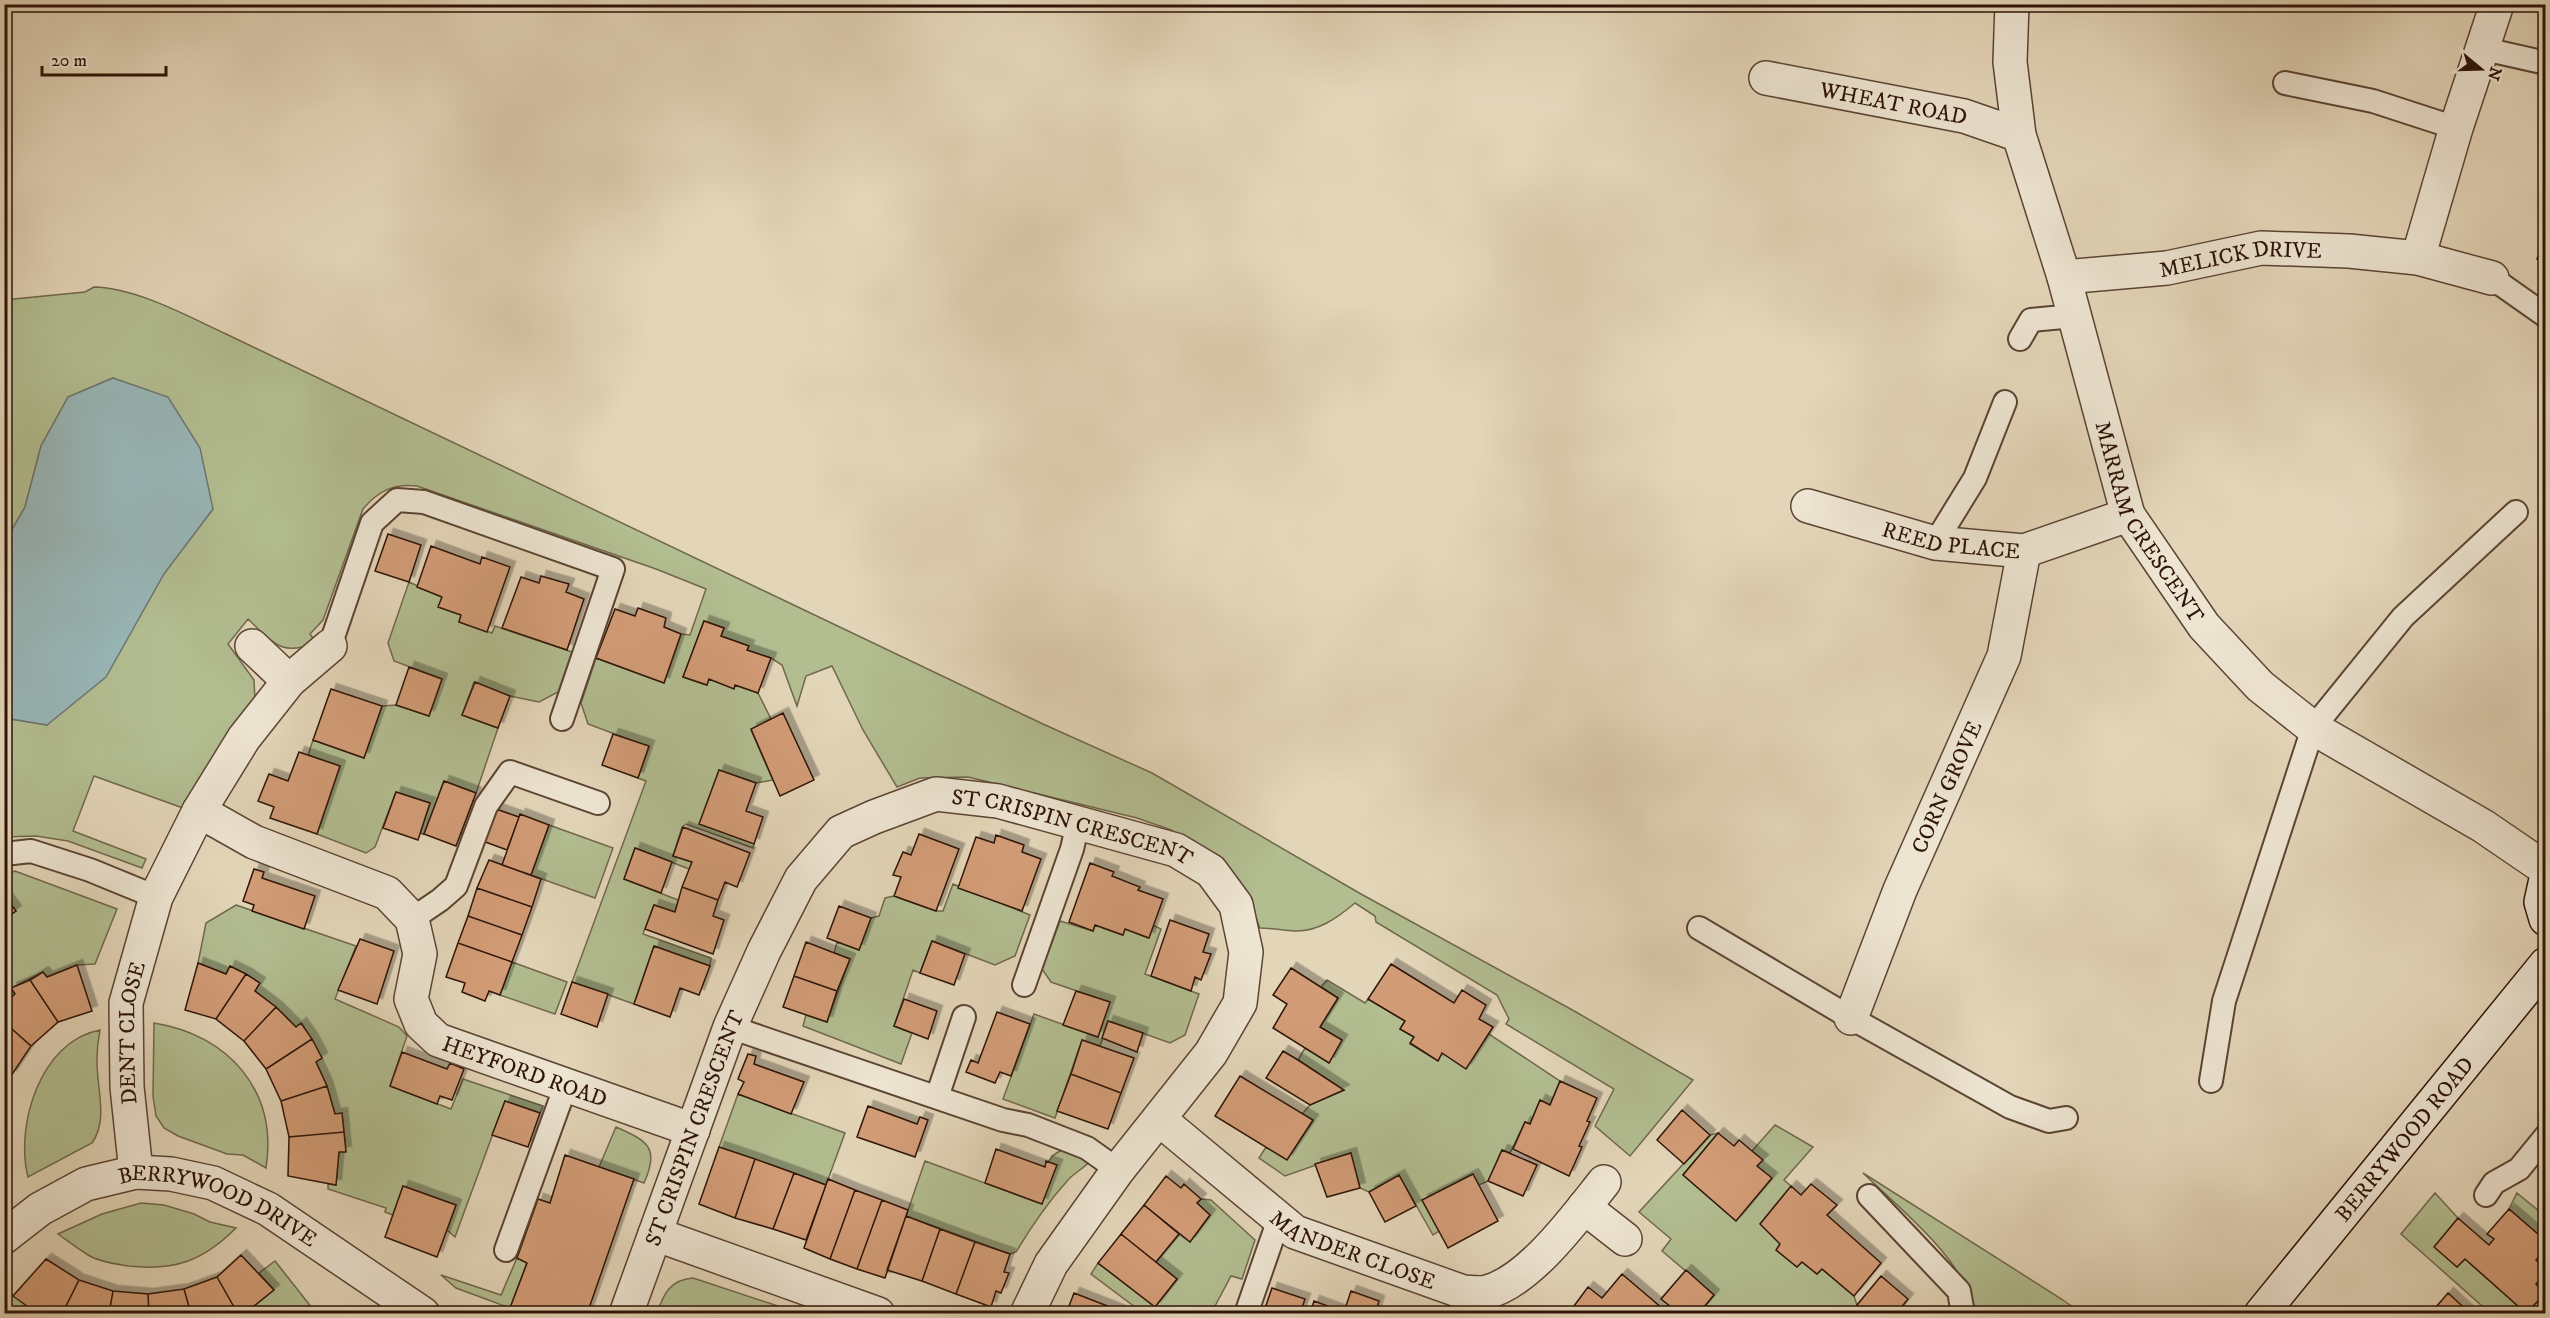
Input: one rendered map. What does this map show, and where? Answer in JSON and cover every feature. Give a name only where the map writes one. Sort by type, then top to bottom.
[{"type":"street","name":"MARRAM CRESCENT","points":[[2012,4],[2010,62],[2019,135],[2064,278],[2128,515],[2204,626],[2260,686],[2313,728],[2483,826],[2546,869]]},
{"type":"street","points":[[2418,258],[2456,128],[2498,4]]},
{"type":"street","name":"WHEAT ROAD","points":[[1766,78],[1964,116],[2019,135]]},
{"type":"street","name":"MELICK DRIVE","points":[[2064,278],[2167,268],[2261,248],[2349,251],[2418,258],[2492,278]]},
{"type":"street","name":"REED PLACE","points":[[1808,506],[1935,543],[2024,551],[2128,515]]},
{"type":"street","name":"CORN GROVE","points":[[1851,1018],[1900,890],[2004,656],[2024,551]]},
{"type":"street","points":[[252,646],[289,681]]},
{"type":"street","name":"DENT CLOSE","points":[[136,1172],[127,1087],[126,1003],[156,897],[198,811],[244,738],[289,681],[330,646]]},
{"type":"street","name":"ST CRISPIN CRESCENT","points":[[626,1314],[730,1027],[764,951],[801,879],[841,832],[936,794],[998,801],[1176,850],[1211,871],[1236,905],[1246,952],[1240,1003],[1211,1053],[1118,1170],[1051,1264],[1027,1314]]},
{"type":"street","points":[[198,811],[254,842],[387,893],[412,919]]},
{"type":"street","points":[[2546,879],[2541,902],[2546,919]]},
{"type":"street","name":"HEYFORD ROAD","points":[[412,919],[420,954],[411,999],[421,1024],[438,1040],[693,1130]]},
{"type":"street","name":"BERRYWOOD ROAD","points":[[2261,1314],[2546,964]]},
{"type":"street","name":"MANDER CLOSE","points":[[1159,1119],[1295,1232],[1463,1292],[1487,1303],[1550,1248],[1594,1194],[1625,1239]]},
{"type":"street","name":"BERRYWOOD DRIVE","points":[[4,1237],[40,1209],[86,1184],[136,1172],[171,1174],[213,1184],[268,1209],[423,1314]]},
{"type":"street","points":[[655,1234],[878,1314]]},
{"type":"lane","points":[[2484,49],[2546,63]]},
{"type":"lane","points":[[2285,83],[2373,101],[2456,128]]},
{"type":"lane","points":[[2492,278],[2546,316]]},
{"type":"lane","points":[[2020,339],[2031,320],[2074,316]]},
{"type":"lane","points":[[1935,543],[1975,478],[2005,402]]},
{"type":"lane","points":[[330,646],[372,523],[397,500],[424,502],[614,569],[562,719]]},
{"type":"lane","points":[[2211,1082],[2224,1000],[2313,728],[2403,617],[2516,512]]},
{"type":"lane","points":[[412,919],[440,900],[456,885],[486,806],[510,772],[598,803]]},
{"type":"lane","points":[[1024,986],[1072,849],[1078,823]]},
{"type":"lane","points":[[4,854],[30,851],[90,870],[156,897]]},
{"type":"lane","points":[[1699,928],[1851,1018],[2010,1107],[2049,1121],[2066,1118]]},
{"type":"lane","points":[[937,1097],[964,1017]]},
{"type":"lane","points":[[730,1027],[1003,1119],[1028,1125],[1087,1148],[1118,1170]]},
{"type":"lane","points":[[506,1250],[566,1085]]},
{"type":"lane","points":[[2486,1195],[2494,1183],[2519,1169],[2546,1136]]},
{"type":"lane","points":[[1869,1196],[1959,1291],[1963,1314]]},
{"type":"lane","points":[[1246,1314],[1279,1219]]},
{"type":"green space","points":[[94,287],[127,292],[178,311],[1043,724],[1152,773],[1361,894],[1576,1012],[1693,1080],[1630,1156],[1595,1126],[1614,1089],[1506,1024],[1509,1019],[1497,995],[1376,922],[1375,916],[1355,903],[1319,927],[1303,931],[1260,928],[1247,896],[1200,847],[1171,830],[1137,818],[968,777],[920,778],[897,787],[863,730],[832,666],[806,676],[797,706],[782,665],[771,658],[747,650],[748,646],[721,636],[724,628],[704,621],[683,677],[706,685],[709,679],[758,693],[771,719],[751,730],[773,780],[756,783],[719,770],[754,844],[753,848],[686,824],[682,827],[673,856],[692,862],[689,869],[635,848],[624,879],[678,900],[675,912],[654,905],[643,934],[711,958],[710,966],[654,946],[634,1004],[572,982],[646,781],[638,778],[649,747],[588,724],[581,703],[596,658],[664,683],[681,634],[690,635],[706,589],[656,569],[417,486],[394,487],[375,497],[363,509],[323,620],[310,634],[316,642],[304,647],[286,648],[271,641],[248,619],[228,644],[254,680],[255,701],[183,808],[94,776],[73,831],[146,859],[142,868],[68,841],[36,836],[5,837],[5,718],[47,725],[213,509],[113,378],[68,397],[41,446],[25,507],[5,542],[4,300],[85,292]]},
{"type":"green space","points":[[409,582],[442,597],[439,607],[461,615],[459,622],[492,633],[495,626],[572,652],[558,692],[539,702],[510,696],[474,682],[462,715],[498,728],[476,793],[444,781],[424,834],[420,833],[430,803],[396,792],[375,847],[366,853],[317,834],[340,766],[308,755],[313,740],[364,758],[382,706],[396,705],[429,716],[442,679],[394,661],[388,643]]},
{"type":"green space","points":[[549,825],[613,848],[595,898],[531,875]]},
{"type":"green space","points":[[15,871],[117,909],[95,964],[77,965],[47,977],[43,972],[11,988],[15,994],[5,1004],[4,919],[16,911],[4,895],[5,875]]},
{"type":"green space","points":[[953,884],[1030,915],[1015,956],[995,965],[932,941],[920,973],[913,970],[894,1026],[912,1033],[901,1064],[803,1026],[806,1015],[827,1022],[850,959],[834,953],[837,942],[859,950],[871,918],[879,916],[885,898],[894,896],[936,911],[943,911]]},
{"type":"green space","points":[[236,905],[356,946],[335,999],[399,1027],[407,1036],[390,1086],[451,1109],[463,1079],[543,1106],[540,1113],[505,1101],[455,1237],[447,1230],[456,1205],[403,1186],[393,1215],[385,1212],[386,1208],[328,1189],[328,1184],[336,1185],[339,1152],[346,1151],[342,1113],[335,1114],[327,1086],[316,1062],[322,1058],[302,1024],[296,1027],[276,1007],[255,991],[246,974],[230,966],[226,974],[198,963],[206,923]]},
{"type":"green space","points":[[1060,921],[1093,931],[1095,925],[1122,935],[1125,929],[1148,938],[1153,925],[1161,929],[1145,974],[1199,994],[1185,1035],[1170,1043],[1109,1021],[1100,1046],[1082,1040],[1055,1118],[1003,1099],[1034,1014],[1098,1037],[1109,1002],[1051,982],[1042,969]]},
{"type":"green space","points":[[512,962],[567,982],[555,1014],[500,995]]},
{"type":"green space","points":[[1327,980],[1365,1003],[1368,999],[1405,1021],[1400,1029],[1414,1037],[1410,1044],[1438,1061],[1442,1053],[1489,1034],[1560,1081],[1550,1105],[1540,1100],[1530,1124],[1525,1122],[1510,1153],[1502,1150],[1488,1181],[1479,1185],[1472,1174],[1422,1200],[1439,1231],[1433,1235],[1399,1175],[1369,1192],[1360,1188],[1350,1153],[1285,1176],[1259,1158],[1266,1147],[1287,1159],[1313,1121],[1302,1114],[1310,1105],[1344,1090],[1298,1060],[1305,1048],[1329,1063],[1342,1040],[1320,1027],[1338,998],[1321,987]]},
{"type":"green space","points":[[154,1023],[181,1030],[205,1040],[226,1054],[243,1071],[256,1091],[264,1115],[268,1140],[266,1168],[243,1155],[227,1154],[178,1136],[164,1128],[156,1116],[153,1096]]},
{"type":"green space","points":[[100,1030],[97,1070],[101,1113],[97,1134],[92,1143],[28,1177],[25,1134],[29,1111],[37,1088],[47,1068],[62,1050],[79,1037]]},
{"type":"green space","points":[[738,1094],[845,1133],[826,1185],[719,1147]]},
{"type":"green space","points":[[1775,1125],[1813,1147],[1784,1180],[1791,1186],[1780,1244],[1797,1266],[1802,1262],[1817,1274],[1822,1269],[1854,1296],[1857,1305],[1867,1313],[1698,1313],[1714,1295],[1662,1251],[1671,1239],[1639,1212],[1710,1135],[1718,1133],[1683,1175],[1735,1220],[1771,1178],[1757,1166],[1762,1160],[1752,1151]]},
{"type":"green space","points":[[616,1127],[636,1137],[648,1147],[651,1161],[644,1183],[599,1167]]},
{"type":"green space","points":[[1063,1150],[1077,1154],[1089,1162],[1070,1178],[1054,1197],[1016,1252],[1010,1254],[906,1216],[925,1161],[1042,1204],[1043,1180],[1047,1165],[1050,1159]]},
{"type":"green space","points":[[1863,1173],[2081,1313],[1977,1313],[1969,1292],[1945,1254]]},
{"type":"green space","points":[[2435,1193],[2458,1218],[2435,1247],[2457,1267],[2465,1259],[2518,1306],[2530,1309],[2536,1284],[2545,1273],[2545,1313],[2490,1313],[2401,1234]]},
{"type":"green space","points":[[2517,1193],[2545,1216],[2545,1241],[2509,1209]]},
{"type":"green space","points":[[1201,1199],[1211,1200],[1255,1240],[1242,1279],[1231,1276],[1214,1308],[1226,1313],[1143,1313],[1091,1274],[1098,1263],[1155,1307],[1177,1279],[1156,1262],[1179,1234],[1190,1242],[1210,1215],[1197,1203]]},
{"type":"green space","points":[[141,1203],[164,1205],[194,1214],[210,1222],[236,1228],[212,1249],[200,1256],[160,1267],[128,1266],[97,1259],[84,1253],[58,1234],[102,1214]]},
{"type":"green space","points":[[517,1258],[527,1263],[510,1308],[456,1288],[441,1275],[501,1295]]},
{"type":"green space","points":[[275,1261],[316,1313],[244,1314],[274,1290],[259,1273]]},
{"type":"green space","points":[[693,1278],[799,1313],[657,1313],[662,1299],[673,1285]]},
{"type":"green space","points":[[9,1292],[38,1313],[5,1313],[4,1297]]},
{"type":"water","points":[[113,378],[168,397],[200,448],[213,509],[164,574],[106,677],[47,725],[5,718],[5,542],[25,507],[41,446],[68,397]]},
{"type":"building","points":[[2546,235],[2546,262],[2537,259]]},
{"type":"building","points":[[388,534],[421,545],[409,582],[375,571]]},
{"type":"building","points":[[431,546],[480,564],[482,557],[510,567],[487,632],[459,622],[461,615],[438,607],[442,597],[417,587]]},
{"type":"building","points":[[541,576],[569,584],[566,592],[584,599],[567,650],[502,628],[521,577],[539,583]]},
{"type":"building","points":[[638,608],[666,618],[664,627],[681,634],[664,683],[596,658],[615,609],[635,616]]},
{"type":"building","points":[[704,621],[724,628],[721,636],[749,646],[747,650],[771,658],[758,693],[735,685],[734,689],[709,679],[707,685],[683,677]]},
{"type":"building","points":[[409,667],[442,679],[429,716],[396,705]]},
{"type":"building","points":[[475,682],[510,696],[498,728],[462,715]]},
{"type":"building","points":[[331,689],[382,706],[364,758],[313,740]]},
{"type":"building","points":[[783,713],[814,780],[780,796],[751,729]]},
{"type":"building","points":[[613,734],[649,746],[638,778],[602,765]]},
{"type":"building","points":[[299,752],[340,766],[317,834],[270,818],[274,807],[258,801],[269,774],[288,781]]},
{"type":"building","points":[[719,770],[756,783],[746,811],[763,817],[754,844],[699,824]]},
{"type":"building","points":[[444,781],[476,793],[456,846],[424,834]]},
{"type":"building","points":[[396,792],[430,803],[418,840],[383,828]]},
{"type":"building","points":[[473,801],[519,817],[507,850],[461,833]]},
{"type":"building","points":[[520,814],[549,825],[531,875],[502,865]]},
{"type":"building","points":[[683,827],[750,853],[737,887],[725,882],[718,900],[682,887],[692,862],[673,856]]},
{"type":"building","points":[[919,834],[959,849],[936,911],[894,896],[901,877],[893,875],[903,852],[911,855]]},
{"type":"building","points":[[996,835],[1024,845],[1022,852],[1041,859],[1022,911],[958,888],[976,837],[994,843]]},
{"type":"building","points":[[635,848],[672,862],[661,893],[624,879]]},
{"type":"building","points":[[489,860],[541,879],[532,907],[477,888]]},
{"type":"building","points":[[1090,863],[1114,872],[1112,876],[1140,887],[1138,890],[1163,899],[1149,938],[1125,929],[1123,935],[1095,925],[1093,931],[1069,922]]},
{"type":"building","points":[[254,869],[264,872],[262,878],[315,896],[304,929],[252,911],[254,905],[243,901]]},
{"type":"building","points":[[682,887],[718,900],[713,916],[724,920],[713,954],[645,929],[654,905],[675,912]]},
{"type":"building","points":[[477,888],[532,907],[522,935],[468,916]]},
{"type":"building","points":[[4,895],[16,911],[4,919]]},
{"type":"building","points":[[839,906],[871,918],[859,950],[827,938]]},
{"type":"building","points":[[468,916],[522,935],[512,962],[458,943]]},
{"type":"building","points":[[1170,920],[1209,934],[1203,952],[1211,954],[1201,980],[1195,977],[1191,991],[1151,976]]},
{"type":"building","points":[[360,939],[394,951],[377,1004],[338,990]]},
{"type":"building","points":[[932,941],[965,954],[954,985],[920,973]]},
{"type":"building","points":[[806,942],[850,959],[837,991],[794,976]]},
{"type":"building","points":[[458,943],[512,962],[500,995],[489,991],[485,1001],[462,992],[465,983],[446,977]]},
{"type":"building","points":[[654,946],[710,966],[699,995],[680,988],[670,1017],[634,1004]]},
{"type":"building","points":[[198,963],[226,974],[230,966],[246,974],[216,1019],[185,1010]]},
{"type":"building","points":[[1391,964],[1454,1003],[1462,990],[1486,1005],[1479,1019],[1493,1027],[1466,1069],[1442,1053],[1438,1061],[1410,1043],[1414,1037],[1400,1029],[1405,1021],[1368,999]]},
{"type":"building","points":[[77,965],[92,1011],[58,1022],[30,980],[43,972],[47,977]]},
{"type":"building","points":[[1291,968],[1338,998],[1320,1027],[1342,1040],[1329,1063],[1273,1028],[1287,1004],[1273,995]]},
{"type":"building","points":[[246,974],[260,983],[255,991],[276,1007],[244,1041],[216,1019]]},
{"type":"building","points":[[794,976],[837,991],[827,1022],[783,1007]]},
{"type":"building","points":[[30,980],[58,1022],[31,1046],[4,1022],[4,1004],[15,994],[11,988]]},
{"type":"building","points":[[572,982],[608,994],[597,1027],[561,1014]]},
{"type":"building","points":[[1076,991],[1110,1002],[1098,1037],[1063,1025]]},
{"type":"building","points":[[904,999],[937,1011],[928,1039],[894,1026]]},
{"type":"building","points":[[276,1007],[296,1027],[301,1023],[312,1039],[266,1069],[244,1041]]},
{"type":"building","points":[[997,1012],[1030,1024],[1011,1076],[1000,1072],[995,1083],[966,1072],[971,1060],[978,1063]]},
{"type":"building","points":[[1108,1021],[1143,1033],[1137,1052],[1102,1038]]},
{"type":"building","points":[[4,1022],[31,1046],[11,1076],[4,1072]]},
{"type":"building","points":[[312,1039],[322,1058],[316,1062],[327,1086],[281,1101],[266,1069]]},
{"type":"building","points":[[1082,1040],[1134,1058],[1121,1093],[1071,1074]]},
{"type":"building","points":[[1283,1051],[1344,1090],[1310,1105],[1266,1078]]},
{"type":"building","points":[[402,1052],[447,1069],[450,1063],[464,1069],[452,1100],[440,1096],[437,1104],[390,1086]]},
{"type":"building","points":[[748,1054],[756,1056],[754,1064],[804,1082],[791,1114],[738,1094],[744,1082],[738,1079]]},
{"type":"building","points":[[1071,1074],[1121,1093],[1108,1129],[1057,1111]]},
{"type":"building","points":[[1240,1076],[1313,1120],[1287,1160],[1215,1116]]},
{"type":"building","points":[[1560,1081],[1597,1098],[1587,1121],[1590,1122],[1579,1146],[1582,1147],[1569,1176],[1513,1149],[1525,1122],[1530,1124],[1540,1100],[1550,1105]]},
{"type":"building","points":[[327,1086],[335,1114],[342,1113],[344,1132],[289,1137],[281,1101]]},
{"type":"building","points":[[505,1101],[540,1113],[528,1147],[492,1135]]},
{"type":"building","points":[[868,1106],[917,1124],[920,1117],[928,1120],[915,1157],[857,1137]]},
{"type":"building","points":[[1682,1110],[1710,1135],[1684,1164],[1657,1140]]},
{"type":"building","points":[[344,1132],[346,1152],[339,1152],[336,1185],[288,1176],[289,1137]]},
{"type":"building","points":[[1718,1133],[1734,1146],[1739,1140],[1763,1160],[1757,1166],[1772,1178],[1736,1221],[1683,1175]]},
{"type":"building","points":[[719,1147],[755,1159],[735,1218],[699,1204]]},
{"type":"building","points":[[996,1149],[1045,1167],[1046,1161],[1057,1165],[1042,1204],[985,1183]]},
{"type":"building","points":[[1502,1150],[1537,1165],[1523,1196],[1488,1181]]},
{"type":"building","points":[[1351,1153],[1360,1188],[1327,1197],[1315,1164]]},
{"type":"building","points":[[565,1155],[634,1179],[587,1314],[526,1314],[510,1308],[527,1263],[517,1258],[538,1199],[550,1203]]},
{"type":"building","points":[[755,1159],[794,1173],[773,1229],[735,1218]]},
{"type":"building","points":[[794,1173],[826,1185],[806,1240],[773,1229]]},
{"type":"building","points":[[1473,1174],[1498,1221],[1448,1248],[1422,1200]]},
{"type":"building","points":[[1399,1175],[1416,1206],[1385,1222],[1369,1192]]},
{"type":"building","points":[[1166,1176],[1181,1188],[1184,1184],[1201,1199],[1197,1203],[1210,1215],[1190,1242],[1144,1205]]},
{"type":"building","points":[[828,1179],[855,1190],[830,1259],[804,1248]]},
{"type":"building","points":[[1811,1184],[1837,1205],[1827,1215],[1881,1263],[1854,1296],[1822,1269],[1817,1274],[1802,1262],[1797,1267],[1776,1250],[1780,1244],[1760,1224],[1791,1186],[1801,1195]]},
{"type":"building","points":[[403,1186],[456,1205],[437,1257],[385,1237]]},
{"type":"building","points":[[855,1190],[882,1200],[857,1269],[830,1259]]},
{"type":"building","points":[[882,1200],[908,1210],[885,1278],[857,1269]]},
{"type":"building","points":[[1144,1205],[1179,1234],[1156,1262],[1121,1234]]},
{"type":"building","points":[[2509,1209],[2546,1241],[2546,1249],[2536,1260],[2546,1269],[2546,1273],[2536,1284],[2541,1290],[2538,1301],[2530,1309],[2518,1306],[2465,1259],[2457,1267],[2434,1247],[2458,1218],[2489,1245],[2494,1239],[2487,1234]]},
{"type":"building","points":[[906,1216],[940,1229],[922,1281],[887,1270]]},
{"type":"building","points":[[940,1229],[975,1242],[956,1294],[922,1281]]},
{"type":"building","points":[[1121,1234],[1177,1279],[1155,1307],[1098,1263]]},
{"type":"building","points":[[975,1242],[1010,1254],[1004,1272],[1009,1273],[1001,1293],[996,1291],[991,1307],[956,1294]]},
{"type":"building","points":[[241,1255],[274,1290],[244,1314],[238,1314],[217,1277]]},
{"type":"building","points":[[46,1259],[79,1280],[62,1314],[38,1314],[13,1296]]},
{"type":"building","points":[[1686,1270],[1714,1295],[1698,1314],[1680,1314],[1661,1299]]},
{"type":"building","points":[[1622,1274],[1669,1314],[1575,1314],[1571,1310],[1588,1287],[1602,1298]]},
{"type":"building","points":[[1881,1276],[1908,1299],[1896,1314],[1867,1314],[1857,1305]]},
{"type":"building","points":[[217,1277],[238,1314],[191,1314],[184,1289]]},
{"type":"building","points":[[79,1280],[113,1291],[109,1314],[62,1314]]},
{"type":"building","points":[[1272,1288],[1305,1299],[1300,1314],[1263,1314]]},
{"type":"building","points":[[184,1289],[191,1314],[149,1314],[148,1294]]},
{"type":"building","points":[[113,1291],[148,1294],[149,1314],[109,1314]]},
{"type":"building","points":[[1351,1291],[1379,1301],[1375,1314],[1310,1314],[1314,1301],[1344,1312]]},
{"type":"building","points":[[1074,1293],[1128,1314],[1066,1314]]},
{"type":"building","points":[[2448,1293],[2471,1314],[2430,1314]]}]
